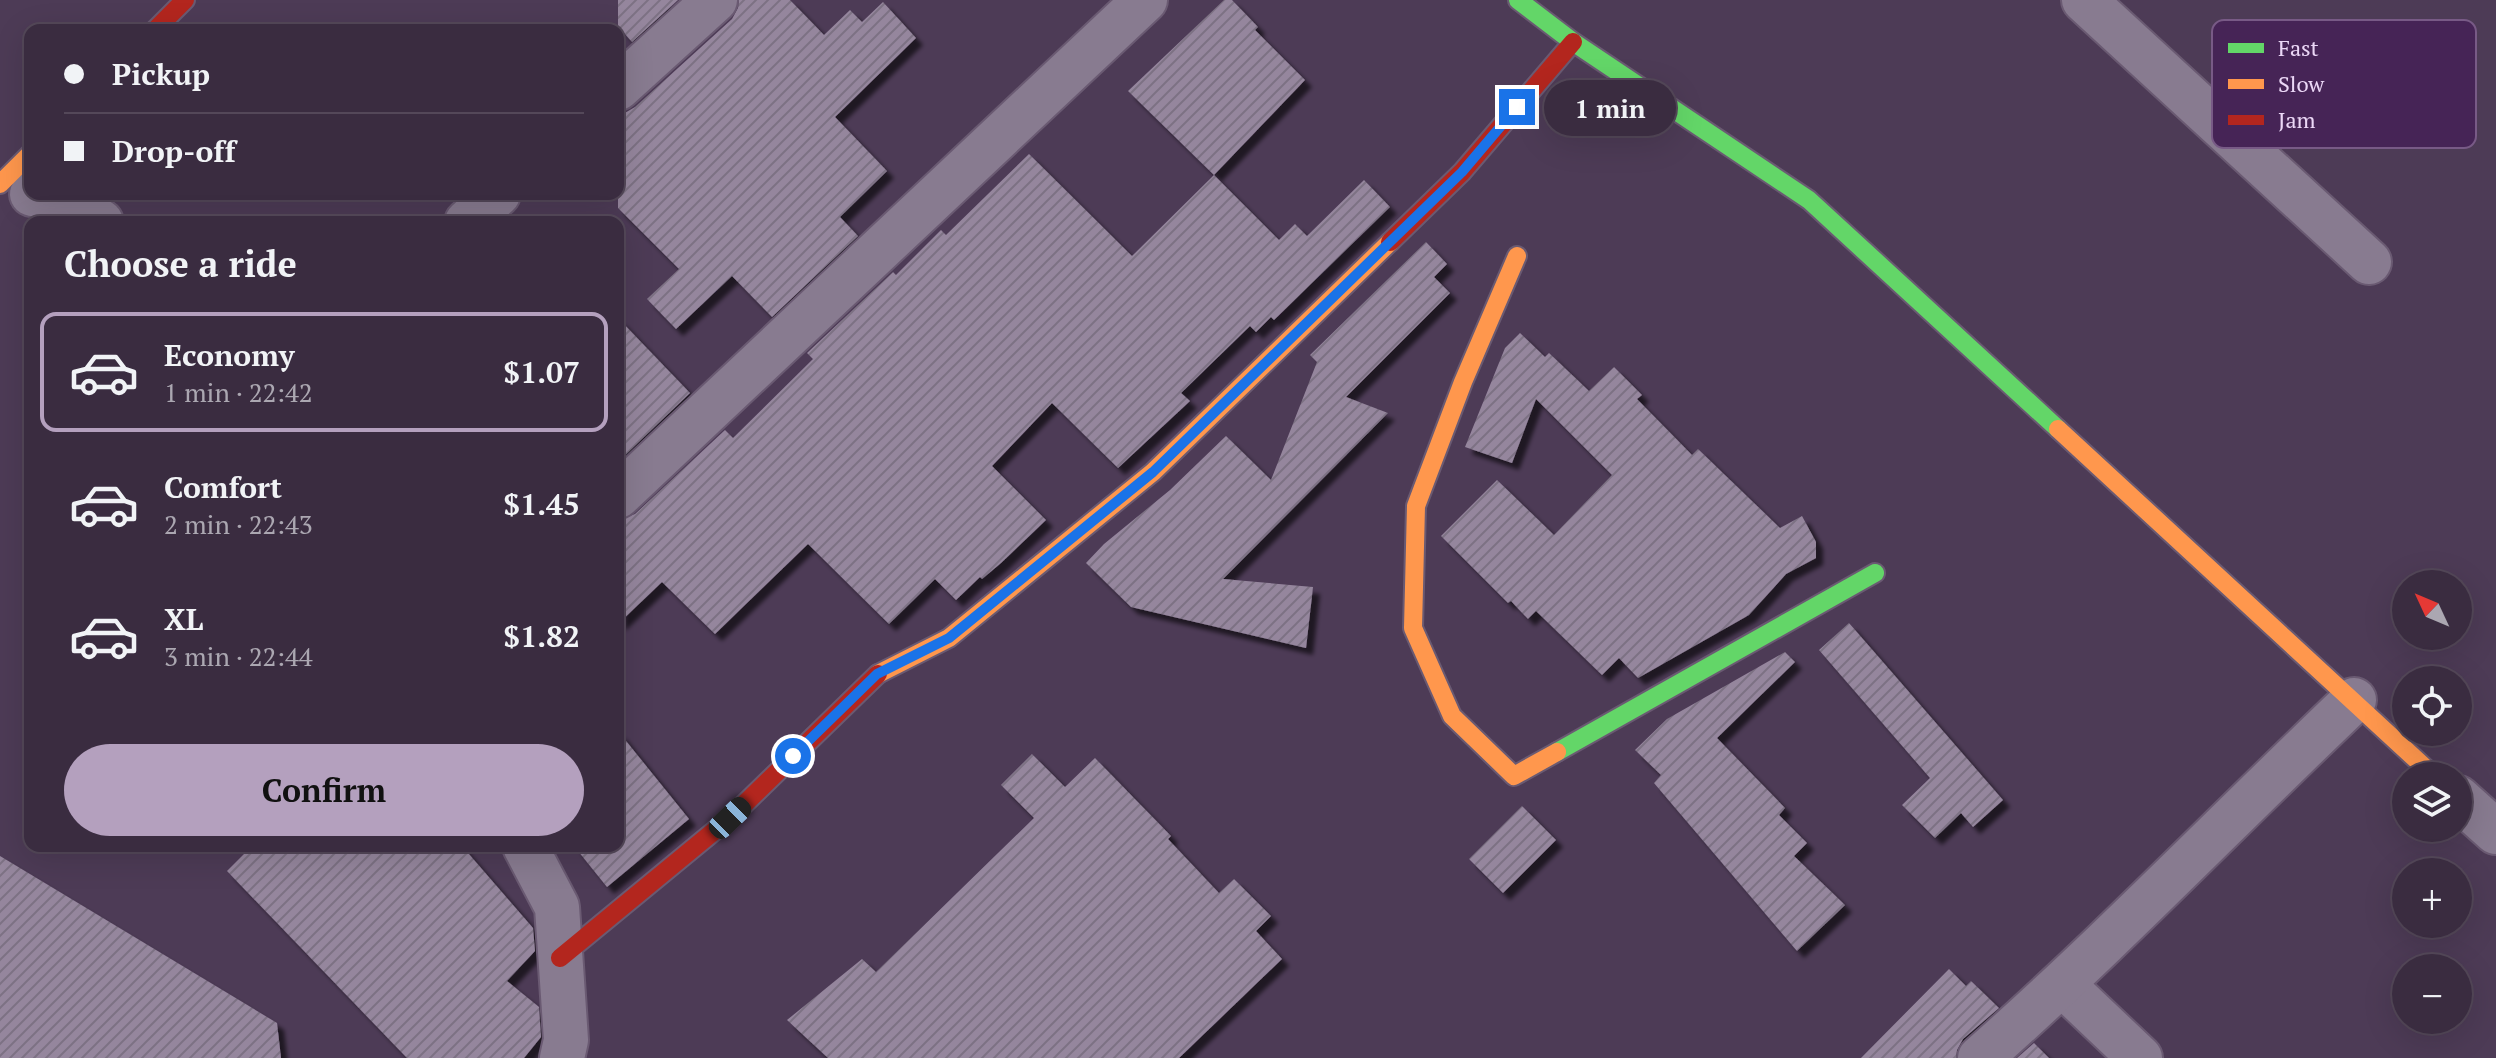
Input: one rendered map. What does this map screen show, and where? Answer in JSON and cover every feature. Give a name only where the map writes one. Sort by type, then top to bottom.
[{"type":"street","points":[[161,24],[185,0]]},
{"type":"street","points":[[624,83],[715,0]]},
{"type":"street","points":[[624,490],[1145,0]]},
{"type":"street","points":[[1518,0],[1573,42],[1809,200],[2419,762]]},
{"type":"street","points":[[2084,0],[2212,118]]},
{"type":"street","points":[[560,958],[730,818],[877,674],[949,638],[1153,472],[1462,172],[1573,42]]},
{"type":"street","points":[[2245,148],[2369,262]]},
{"type":"street","points":[[24,161],[0,187],[24,192]]},
{"type":"street","points":[[67,200],[92,216]]},
{"type":"street","points":[[474,216],[491,200]]},
{"type":"street","points":[[1517,256],[1463,382],[1416,506],[1413,628],[1452,716],[1514,776],[1875,573]]},
{"type":"street","points":[[1980,1058],[2063,985],[2354,700]]},
{"type":"street","points":[[2472,811],[2496,832]]},
{"type":"street","points":[[528,852],[557,907],[566,1040],[562,1058]]},
{"type":"street","points":[[2063,985],[2140,1058]]},
{"type":"building","points":[[618,0],[678,0],[632,42],[624,33],[624,24],[618,24]]},
{"type":"building","points":[[739,0],[790,0],[824,35],[850,10],[862,22],[883,2],[916,38],[835,117],[887,171],[840,217],[858,236],[772,317],[732,276],[676,329],[647,299],[679,269],[618,208],[618,200],[624,200],[624,113],[732,19]]},
{"type":"building","points":[[1224,0],[1232,0],[1258,27],[1255,30],[1305,80],[1214,175],[1128,91]]},
{"type":"building","points":[[1029,154],[1132,256],[1214,175],[1279,240],[1295,224],[1307,236],[1364,180],[1390,207],[1274,320],[1271,317],[1256,332],[1250,326],[1181,393],[1190,401],[1118,468],[1052,403],[992,466],[1046,520],[956,600],[935,579],[889,624],[808,544],[715,634],[662,582],[624,618],[624,518],[635,514],[725,430],[733,438],[813,359],[807,353],[893,272],[896,275],[941,230],[946,235]]},
{"type":"building","points":[[1426,242],[1447,264],[1434,277],[1450,293],[1346,397],[1388,413],[1223,579],[1313,587],[1306,648],[1131,607],[1086,563],[1226,436],[1271,480],[1317,362],[1310,355]]},
{"type":"building","points":[[624,324],[690,393],[624,456]]},
{"type":"building","points":[[1520,333],[1545,357],[1549,353],[1589,391],[1614,367],[1642,395],[1637,399],[1692,455],[1698,449],[1780,528],[1802,516],[1816,542],[1816,558],[1786,574],[1749,615],[1638,678],[1619,658],[1602,675],[1536,611],[1528,619],[1441,536],[1497,480],[1554,535],[1612,475],[1536,399],[1512,463],[1465,447],[1505,348]]},
{"type":"building","points":[[1849,623],[2003,800],[1973,827],[1961,813],[1935,838],[1902,805],[1930,778],[1819,650]]},
{"type":"building","points":[[1785,652],[1795,662],[1717,738],[1785,808],[1779,815],[1807,843],[1794,856],[1845,905],[1797,951],[1654,783],[1661,775],[1635,750],[1667,719]]},
{"type":"building","points":[[624,738],[689,819],[607,887],[579,852],[624,852]]},
{"type":"building","points":[[1032,754],[1065,787],[1095,758],[1171,836],[1168,839],[1219,893],[1234,879],[1271,916],[1256,931],[1282,959],[1179,1058],[828,1058],[787,1020],[862,959],[876,972],[1034,818],[1001,785]]},
{"type":"building","points":[[1522,806],[1556,840],[1503,893],[1469,859]]},
{"type":"building","points":[[246,852],[467,852],[533,928],[535,951],[507,981],[539,1007],[541,1037],[524,1058],[407,1058],[227,871]]},
{"type":"building","points":[[0,856],[277,1023],[281,1058],[0,1058]]},
{"type":"building","points":[[1949,969],[1966,986],[1971,981],[1999,1008],[1963,1039],[1956,1058],[1861,1058]]},
{"type":"building","points":[[2034,1043],[2049,1058],[2017,1058]]},
{"type":"traffic: fast","points":[[1518,0],[1573,42],[1809,200],[2058,429]]},
{"type":"traffic: fast","points":[[1557,752],[1875,573]]},
{"type":"traffic: slow","points":[[0,184],[24,160]]},
{"type":"traffic: slow","points":[[878,674],[949,638],[1153,472],[1390,242]]},
{"type":"traffic: slow","points":[[1517,256],[1463,382],[1416,506],[1413,628],[1452,716],[1514,776],[1557,752]]},
{"type":"traffic: slow","points":[[2058,429],[2419,762]]},
{"type":"traffic: jam","points":[[161,24],[185,0]]},
{"type":"traffic: jam","points":[[1390,242],[1462,172],[1573,42]]},
{"type":"traffic: jam","points":[[560,958],[730,818],[878,674]]},
{"type":"route","points":[[793,756],[877,674],[949,638],[1153,472],[1462,172],[1517,107]]}]
